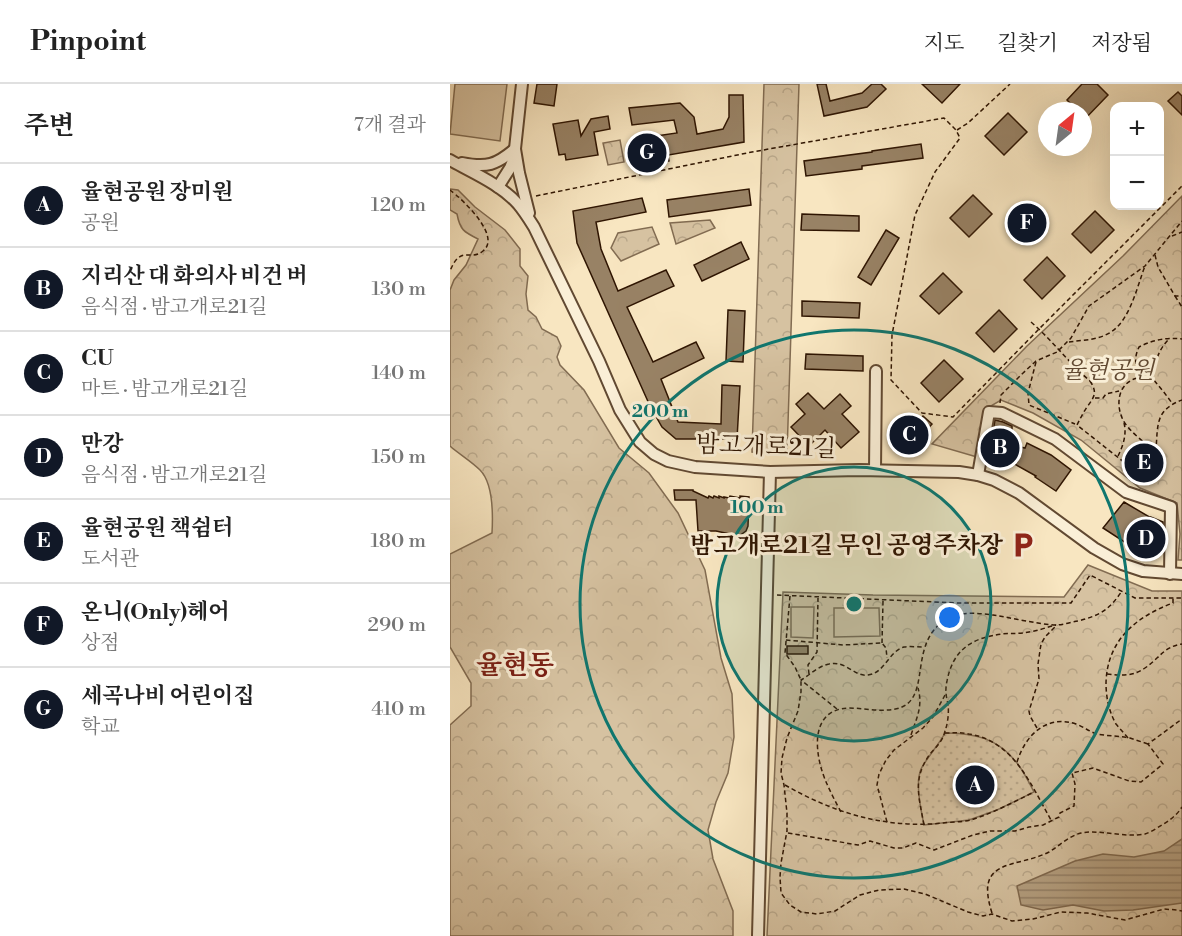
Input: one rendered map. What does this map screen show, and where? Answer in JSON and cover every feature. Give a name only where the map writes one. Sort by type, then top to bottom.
[{"type":"street","points":[[498,187],[510,168],[515,148],[522,84]]},
{"type":"street","points":[[450,160],[477,166],[491,165],[505,158],[515,148]]},
{"type":"street","points":[[515,148],[526,203],[534,227]]},
{"type":"street","name":"밤고개로21길","points":[[450,160],[498,187],[516,202],[534,227],[620,410],[640,442],[654,454],[668,461],[695,467],[770,472],[875,470],[959,472],[978,475],[994,480],[1019,493],[1094,548],[1122,564],[1143,571],[1182,574]]},
{"type":"street","points":[[875,470],[876,371]]},
{"type":"street","points":[[978,475],[989,412],[1002,413],[1055,439],[1126,492],[1171,507],[1170,574]]},
{"type":"street","points":[[758,936],[770,472]]},
{"type":"path","points":[[956,130],[968,123],[1010,84]]},
{"type":"path","points":[[535,196],[752,152],[944,118],[956,130],[960,138],[935,172],[915,215],[892,335],[891,380],[922,413],[953,417],[1182,186]]},
{"type":"path","points":[[450,190],[465,202],[488,237],[487,246],[483,252],[464,254],[458,258],[450,271]]},
{"type":"path","points":[[998,412],[1001,394],[1036,361],[1057,352],[1071,338],[1089,306],[1145,266],[1182,221]]},
{"type":"path","points":[[1169,237],[1182,232]]},
{"type":"path","points":[[1155,254],[1158,267],[1182,307]]},
{"type":"path","points":[[1067,342],[1101,337],[1120,324],[1128,312],[1145,266]]},
{"type":"path","points":[[1175,296],[1182,296]]},
{"type":"path","points":[[1031,322],[1068,357],[1072,366],[1095,388],[1094,398],[1077,425]]},
{"type":"path","points":[[1153,379],[1157,358],[1169,339]]},
{"type":"path","points":[[1141,378],[1135,356],[1139,347],[1154,341],[1182,339]]},
{"type":"path","points":[[1036,361],[1029,393],[1029,405],[1077,425],[1149,482],[1154,468],[1157,425],[1160,417],[1172,404],[1182,400]]},
{"type":"path","points":[[1090,381],[1101,375]]},
{"type":"path","points":[[1094,398],[1104,398],[1106,394],[1120,390],[1134,379],[1141,378],[1153,379],[1172,404]]},
{"type":"path","points":[[1118,457],[1126,430],[1118,400],[1120,390]]},
{"type":"path","points":[[1124,422],[1135,434],[1156,449]]},
{"type":"path","points":[[767,595],[958,603],[1071,603],[1090,575],[1135,598],[1182,598]]},
{"type":"path","points":[[887,822],[877,785],[879,774],[894,750],[923,728],[933,717],[945,694],[953,662],[962,649],[981,639],[1001,634],[1032,632],[1096,616],[1113,603],[1122,591]]},
{"type":"path","points":[[790,596],[785,652],[801,680],[798,711],[787,738],[781,773],[787,813],[787,832],[781,863],[781,893],[790,905],[801,912],[817,914],[835,911],[860,895],[879,890],[904,889],[925,894],[968,912],[984,916],[992,914],[1012,921],[1034,919],[1061,912],[1087,913],[1125,920],[1164,909],[1182,911]]},
{"type":"path","points":[[809,675],[808,665],[817,652],[818,597]]},
{"type":"path","points":[[1128,738],[1113,717],[1106,692],[1106,674],[1110,657],[1115,645],[1127,630],[1155,610],[1173,603],[1173,598]]},
{"type":"path","points":[[883,600],[882,643],[886,648],[888,660]]},
{"type":"path","points":[[841,812],[826,782],[820,763],[817,734],[828,715],[848,708],[877,710],[896,709],[907,705],[914,697],[918,685],[924,647],[933,630],[946,619],[962,614],[979,613],[1057,625]]},
{"type":"path","points":[[1038,729],[1029,711],[1039,679],[1039,653],[1045,637],[1057,625]]},
{"type":"path","points":[[785,640],[843,645],[882,643]]},
{"type":"path","points":[[1106,674],[1129,675],[1140,671],[1165,649],[1182,644]]},
{"type":"path","points":[[801,680],[827,664],[835,663],[843,664],[862,675],[870,675],[881,669],[895,653],[903,648],[924,647]]},
{"type":"path","points":[[801,680],[837,710]]},
{"type":"path","points":[[911,736],[920,708],[918,685]]},
{"type":"path","points":[[924,825],[918,793],[918,778],[930,754],[945,733],[948,706],[945,694]]},
{"type":"path","points":[[1148,744],[1182,719]]},
{"type":"path","points":[[787,832],[858,845],[870,841],[894,848],[903,848],[916,843],[934,850],[973,834],[1015,831],[1043,825],[1059,818],[1060,813],[1074,806],[1075,784],[1072,773],[1093,768],[1129,781],[1141,782],[1163,764],[1148,744],[1128,738],[1094,733],[1076,724],[1064,722],[1052,723],[1038,729],[1028,738],[1017,762]]},
{"type":"path","points":[[945,733],[968,733],[986,738],[1002,748],[1017,762],[1051,821]]},
{"type":"path","points":[[784,785],[807,798],[841,812],[887,822],[924,825],[969,820],[997,810],[1034,792]]},
{"type":"path","points":[[992,914],[987,888],[992,876],[999,868],[1049,852],[1077,834],[1091,832],[1144,835],[1178,814],[1182,807]]},
{"type":"green space","points":[[455,84],[507,84],[500,141],[450,134]]},
{"type":"green space","points":[[764,84],[799,84],[787,454],[752,452]]},
{"type":"green space","points":[[620,140],[624,162],[608,165],[603,143]]},
{"type":"green space","points":[[450,189],[458,190],[475,207],[505,230],[520,249],[520,266],[528,276],[526,294],[528,310],[536,317],[542,329],[557,337],[561,346],[557,357],[560,365],[584,390],[619,448],[649,473],[678,513],[705,570],[721,658],[732,694],[734,737],[728,773],[708,830],[713,859],[733,911],[733,936],[450,936],[450,725],[471,706],[471,683],[450,647],[450,554],[492,533],[492,517],[490,491],[484,476],[480,470],[450,446],[450,290],[454,280],[466,265],[478,239],[463,230],[457,214],[450,210]]},
{"type":"green space","name":"율현공원","points":[[1182,196],[1182,560],[1178,560],[1180,534],[1177,503],[1140,488],[1081,440],[1033,413],[1001,400],[984,410],[977,457],[932,444],[1027,346],[1123,256]]},
{"type":"green space","points":[[710,220],[715,228],[676,244],[670,223]]},
{"type":"green space","points":[[652,227],[659,244],[621,261],[611,248],[618,233]]},
{"type":"green space","points":[[1088,565],[1152,591],[1182,591],[1182,936],[767,936],[783,592],[1064,597]]},
{"type":"green space","points":[[791,607],[814,607],[813,638],[791,637]]},
{"type":"green space","points":[[834,608],[879,608],[880,636],[834,637]]},
{"type":"green space","points":[[945,733],[976,736],[1002,748],[1020,766],[1034,792],[997,810],[969,820],[924,825],[919,797],[919,775]]},
{"type":"shaded area","points":[[1182,839],[1182,903],[1133,910],[1104,911],[1073,905],[1043,910],[1021,905],[1017,886],[1075,861],[1103,854],[1134,857],[1164,851]]},
{"type":"building","points":[[537,84],[557,84],[554,106],[534,103]]},
{"type":"building","points":[[817,84],[826,84],[830,101],[862,93],[872,84],[881,84],[886,89],[867,107],[824,116]]},
{"type":"building","points":[[922,84],[960,84],[942,103]]},
{"type":"building","points":[[1082,84],[1097,84],[1108,95],[1092,112],[1092,102],[1069,102],[1067,100]]},
{"type":"building","points":[[1178,92],[1182,96],[1182,115],[1168,101]]},
{"type":"building","points":[[729,95],[743,95],[744,142],[668,155],[669,161],[640,166],[636,139],[677,133],[674,120],[632,125],[629,108],[680,103],[694,117],[697,134],[723,129],[729,117]]},
{"type":"building","points":[[1008,113],[1027,132],[1004,155],[985,136]]},
{"type":"building","points":[[608,116],[610,129],[594,132],[598,155],[566,160],[565,154],[559,155],[553,124],[578,120],[581,136],[591,119]]},
{"type":"building","points":[[921,144],[923,158],[806,176],[804,161]]},
{"type":"building","points":[[749,189],[751,205],[669,217],[667,200]]},
{"type":"building","points":[[973,195],[992,214],[969,237],[950,218]]},
{"type":"building","points":[[642,198],[646,212],[596,222],[601,249],[618,291],[666,270],[674,286],[627,307],[653,362],[696,342],[704,358],[661,379],[678,422],[721,424],[722,385],[740,386],[737,439],[676,439],[662,427],[650,406],[577,243],[573,211]]},
{"type":"building","points":[[1095,211],[1114,230],[1091,253],[1072,234]]},
{"type":"building","points":[[802,214],[859,216],[859,231],[801,230]]},
{"type":"building","points":[[886,230],[899,238],[871,285],[858,277]]},
{"type":"building","points":[[741,242],[749,259],[702,281],[694,265]]},
{"type":"building","points":[[1047,257],[1065,276],[1042,299],[1024,280]]},
{"type":"building","points":[[943,273],[962,292],[939,314],[920,296]]},
{"type":"building","points":[[802,301],[860,303],[859,318],[802,316]]},
{"type":"building","points":[[728,310],[745,311],[743,362],[726,361]]},
{"type":"building","points":[[999,310],[1017,329],[994,352],[976,333]]},
{"type":"building","points":[[806,354],[863,356],[863,371],[805,369]]},
{"type":"building","points":[[944,360],[963,379],[939,402],[921,383]]},
{"type":"building","points":[[808,393],[824,409],[840,394],[851,406],[842,414],[859,432],[841,448],[825,430],[809,446],[791,427],[805,414],[796,404]]},
{"type":"building","points":[[923,416],[932,424],[917,440],[892,440],[892,427],[912,427]]},
{"type":"building","points":[[995,420],[1012,426],[1012,445],[1025,448],[1027,443],[1051,455],[1071,470],[1056,491],[1011,462],[1010,464],[995,460],[989,454]]},
{"type":"building","points":[[674,490],[693,490],[708,498],[709,496],[713,498],[714,496],[719,498],[719,496],[724,498],[749,497],[746,531],[739,536],[716,531],[698,531],[696,500],[675,500]]},
{"type":"building","points":[[1124,502],[1151,518],[1163,522],[1163,532],[1154,554],[1130,543],[1129,545],[1103,528]]},
{"type":"building","points":[[787,646],[808,646],[808,654],[787,654]]},
{"type":"place","name":"세곡나비 어린이집","points":[[647,153]]},
{"type":"place","name":"온니(Only)헤어","points":[[1027,223]]},
{"type":"place","name":"CU","points":[[909,435]]},
{"type":"place","name":"지리산 대 화의사 비건 버","points":[[1000,448]]},
{"type":"place","name":"율현공원 책쉼터","points":[[1144,463]]},
{"type":"place","name":"만강","points":[[1146,539]]},
{"type":"place","name":"밤고개로21길 무인 공영주차장","points":[[1023,545]]},
{"type":"place","name":"율현공원 장미원","points":[[975,785]]},
{"type":"district","name":"율현동","points":[[515,665]]}]
